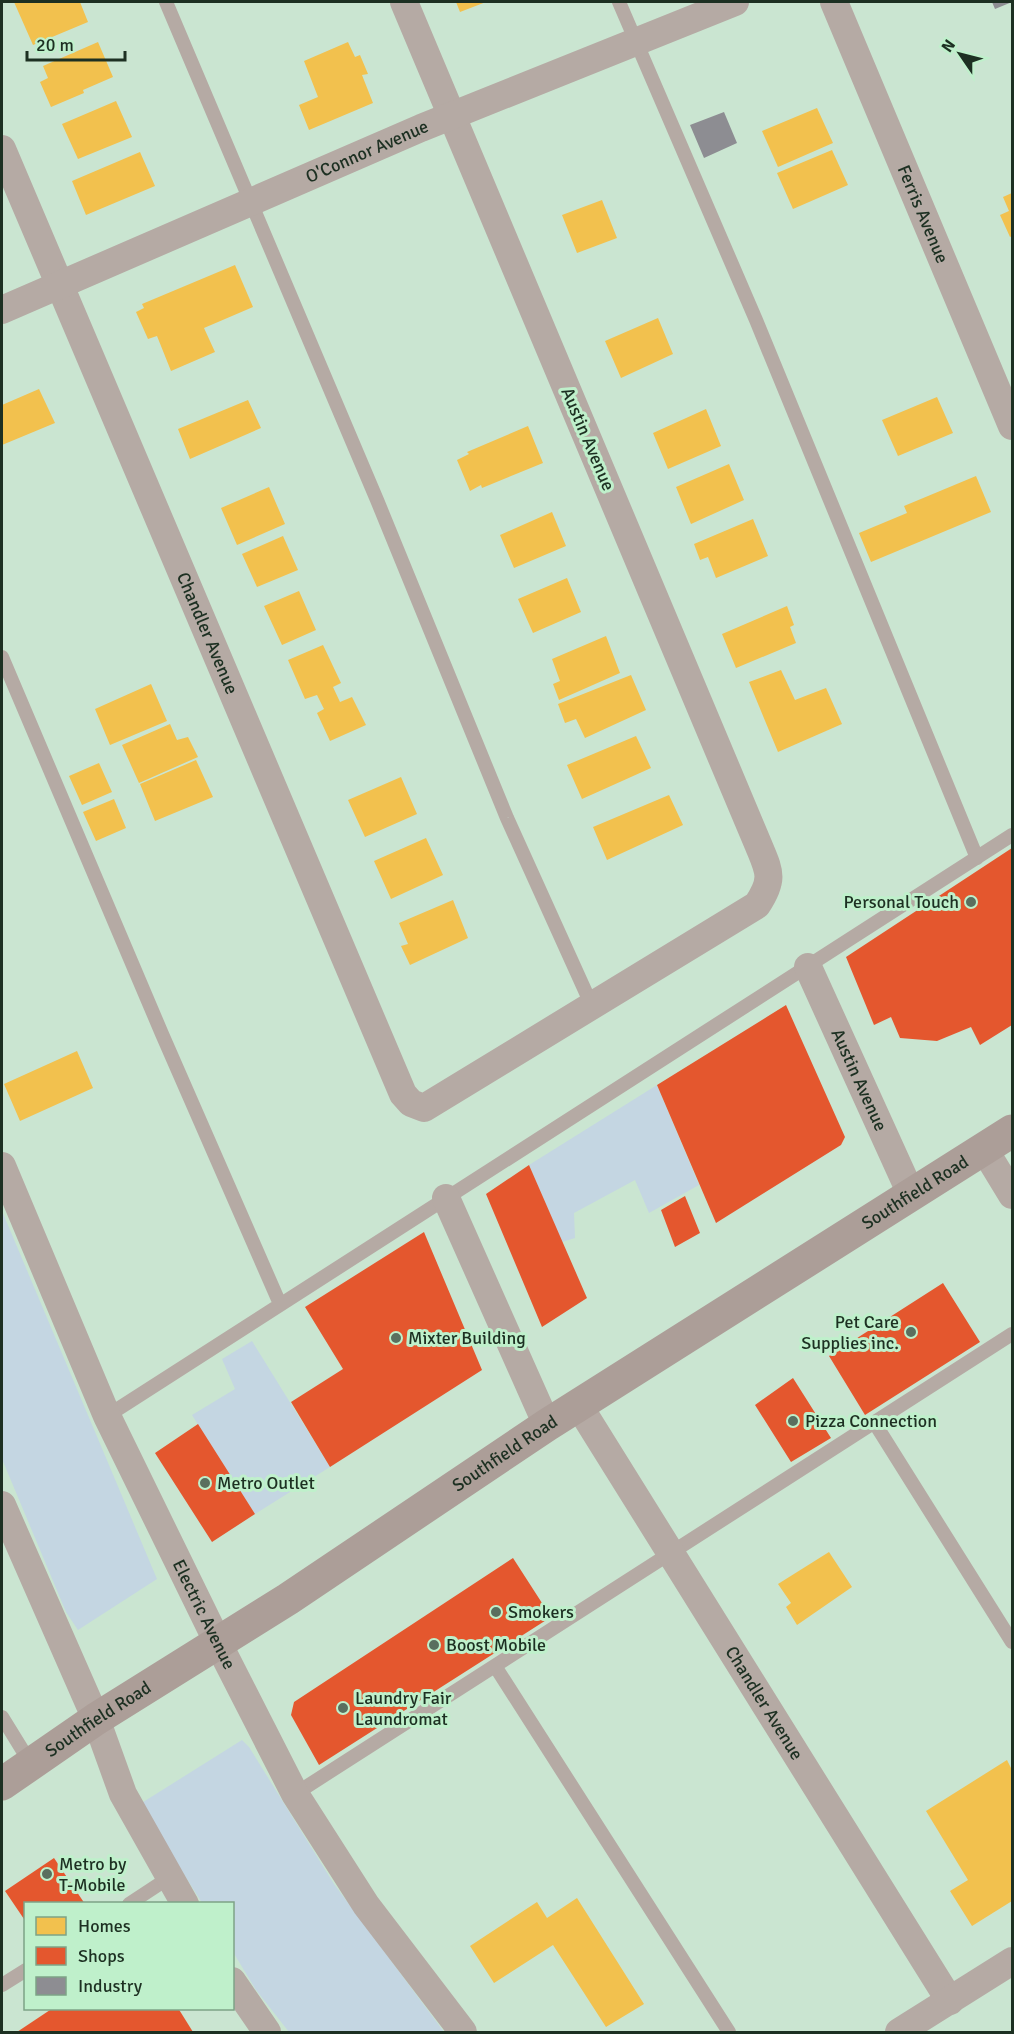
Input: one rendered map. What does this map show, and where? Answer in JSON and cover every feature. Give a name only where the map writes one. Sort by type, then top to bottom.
[{"type":"main road","name":"Southfield Road","points":[[2,1784],[96,1719],[288,1599],[547,1425],[1012,1131]]},
{"type":"street","name":"Austin Avenue","points":[[404,2],[770,877],[766,892],[757,905],[592,1006]]},
{"type":"street","name":"O'Connor Avenue","points":[[2,310],[421,128],[735,2]]},
{"type":"street","name":"Ferris Avenue","points":[[834,2],[1012,426]]},
{"type":"street","name":"Chandler Avenue","points":[[2,149],[403,1094],[411,1103],[424,1108],[592,1006]]},
{"type":"street","name":"Austin Avenue","points":[[808,967],[911,1194]]},
{"type":"street","points":[[984,1149],[1012,1195]]},
{"type":"street","name":"Electric Avenue","points":[[2,1166],[107,1416],[218,1643],[296,1794],[366,1905],[463,2032]]},
{"type":"street","points":[[446,1198],[547,1425]]},
{"type":"street","name":"Chandler Avenue","points":[[579,1406],[950,2001]]},
{"type":"street","points":[[2,1505],[96,1719],[123,1794],[184,1902]]},
{"type":"street","points":[[899,2032],[1012,1961]]},
{"type":"street","points":[[234,1984],[267,2032]]},
{"type":"lane","points":[[166,2],[377,500],[507,818],[592,1006]]},
{"type":"lane","points":[[619,2],[756,320],[977,858]]},
{"type":"lane","points":[[2,657],[162,1034],[280,1304]]},
{"type":"lane","points":[[107,1416],[1012,835]]},
{"type":"lane","points":[[296,1794],[1012,1334]]},
{"type":"lane","points":[[874,1422],[1012,1642]]},
{"type":"lane","points":[[495,1666],[729,2032]]},
{"type":"lane","points":[[2,1717],[31,1764]]},
{"type":"lane","points":[[132,1902],[170,1877]]},
{"type":"lane","points":[[2,1985],[24,1971]]},
{"type":"shaded area","points":[[657,1085],[699,1185],[649,1213],[635,1180],[574,1213],[575,1238],[562,1242],[529,1165]]},
{"type":"shaded area","points":[[2,1211],[157,1579],[78,1630],[66,1612],[2,1459]]},
{"type":"shaded area","points":[[252,1341],[330,1467],[255,1514],[192,1415],[235,1389],[222,1359]]},
{"type":"shaded area","points":[[242,1740],[249,1747],[334,1884],[444,2032],[289,2032],[256,1990],[234,1954],[234,1902],[201,1902],[140,1804]]},
{"type":"building: Homes","points":[[14,2],[80,2],[88,22],[33,45]]},
{"type":"building: Homes","points":[[456,2],[486,2],[460,12]]},
{"type":"building: Homes","points":[[98,42],[113,77],[51,107],[40,82],[48,78],[43,66]]},
{"type":"building: Homes","points":[[348,42],[355,57],[360,55],[368,74],[362,75],[373,103],[309,130],[299,105],[318,97],[304,61]]},
{"type":"building: Homes","points":[[116,101],[132,137],[78,159],[62,124]]},
{"type":"building: Homes","points":[[817,108],[833,143],[778,167],[762,131]]},
{"type":"building: Homes","points":[[832,150],[848,185],[793,209],[777,173]]},
{"type":"building: Homes","points":[[140,152],[155,186],[86,215],[72,181]]},
{"type":"building: Homes","points":[[1012,193],[1012,236],[1010,237],[1000,215],[1009,211],[1003,197]]},
{"type":"building: Homes","points":[[602,200],[617,238],[577,253],[562,215]]},
{"type":"building: Homes","points":[[235,265],[253,307],[204,328],[215,352],[171,371],[157,336],[148,339],[136,312],[144,308],[142,304]]},
{"type":"building: Homes","points":[[658,318],[673,354],[621,378],[605,341]]},
{"type":"building: Homes","points":[[39,389],[55,423],[2,445],[2,405]]},
{"type":"building: Homes","points":[[937,397],[953,433],[898,456],[882,420]]},
{"type":"building: Homes","points":[[248,400],[261,428],[190,459],[178,429]]},
{"type":"building: Homes","points":[[706,409],[721,446],[668,469],[653,433]]},
{"type":"building: Homes","points":[[528,426],[543,463],[470,491],[457,460],[469,454],[467,452]]},
{"type":"building: Homes","points":[[729,464],[744,500],[691,524],[676,487]]},
{"type":"building: Homes","points":[[976,476],[991,512],[871,562],[859,533],[907,513],[904,506]]},
{"type":"building: Homes","points":[[269,487],[285,524],[237,545],[221,508]]},
{"type":"building: Homes","points":[[552,512],[566,546],[514,568],[500,535]]},
{"type":"building: Homes","points":[[753,519],[768,556],[716,578],[708,557],[700,560],[694,544]]},
{"type":"building: Homes","points":[[283,536],[298,570],[257,587],[242,554]]},
{"type":"building: Homes","points":[[567,578],[581,612],[533,633],[518,599]]},
{"type":"building: Homes","points":[[299,591],[316,630],[282,645],[264,606]]},
{"type":"building: Homes","points":[[787,606],[794,625],[790,627],[796,643],[736,668],[722,634]]},
{"type":"building: Homes","points":[[606,636],[620,673],[559,700],[553,684],[560,681],[552,659]]},
{"type":"building: Homes","points":[[323,645],[341,683],[333,687],[340,702],[352,697],[366,725],[330,741],[317,713],[324,709],[317,695],[305,699],[288,660]]},
{"type":"building: Homes","points":[[781,670],[795,700],[826,688],[842,724],[778,752],[749,682]]},
{"type":"building: Homes","points":[[631,675],[646,710],[585,738],[576,719],[565,723],[558,704]]},
{"type":"building: Homes","points":[[151,684],[167,721],[110,745],[95,709]]},
{"type":"building: Homes","points":[[170,724],[177,740],[188,737],[198,757],[139,783],[122,745]]},
{"type":"building: Homes","points":[[636,736],[651,768],[582,799],[567,765]]},
{"type":"building: Homes","points":[[196,760],[213,797],[155,821],[140,784]]},
{"type":"building: Homes","points":[[99,763],[112,792],[82,805],[69,776]]},
{"type":"building: Homes","points":[[401,777],[417,814],[365,837],[348,800]]},
{"type":"building: Homes","points":[[669,795],[683,825],[607,860],[593,827]]},
{"type":"building: Homes","points":[[114,799],[126,828],[96,841],[83,812]]},
{"type":"building: Homes","points":[[426,838],[443,875],[391,899],[374,861]]},
{"type":"building: Homes","points":[[453,900],[468,938],[410,965],[401,946],[408,944],[399,923]]},
{"type":"building: Homes","points":[[77,1051],[93,1088],[20,1121],[4,1084]]},
{"type":"building: Homes","points":[[829,1552],[852,1587],[797,1625],[786,1607],[791,1603],[778,1584]]},
{"type":"building: Homes","points":[[1007,1760],[1012,1770],[1012,1901],[972,1926],[950,1891],[968,1880],[926,1811]]},
{"type":"building: Homes","points":[[577,1898],[644,2004],[606,2027],[553,1945],[494,1983],[470,1946],[537,1902],[547,1918]]},
{"type":"building: Shops","name":"Personal Touch","points":[[1012,848],[1012,1025],[980,1045],[971,1027],[937,1041],[900,1038],[891,1017],[874,1025],[846,957]]},
{"type":"building: Shops","points":[[786,1005],[845,1137],[841,1145],[716,1223],[657,1085]]},
{"type":"building: Shops","points":[[529,1165],[587,1298],[542,1327],[486,1194]]},
{"type":"building: Shops","points":[[685,1196],[700,1233],[675,1247],[661,1210]]},
{"type":"building: Shops","name":"Mixter Building","points":[[424,1232],[482,1370],[330,1467],[291,1402],[343,1369],[305,1307]]},
{"type":"building: Shops","points":[[943,1283],[980,1342],[865,1415],[829,1356]]},
{"type":"building: Shops","name":"Pizza Connection","points":[[793,1378],[831,1438],[791,1462],[755,1405]]},
{"type":"building: Shops","name":"Metro Outlet","points":[[198,1424],[255,1514],[212,1542],[155,1453]]},
{"type":"building: Shops","points":[[513,1558],[551,1617],[319,1765],[291,1715],[294,1702]]},
{"type":"building: Shops","name":"Metro by T-Mobile","points":[[54,1858],[84,1902],[24,1902],[24,1919],[5,1891]]},
{"type":"building: Shops","points":[[50,2010],[179,2010],[193,2032],[17,2032]]},
{"type":"building: Industry","points":[[992,2],[1012,2],[995,9]]},
{"type":"building: Industry","points":[[724,112],[737,143],[704,158],[690,125]]},
{"type":"place","name":"Personal Touch","points":[[971,902]]},
{"type":"place","name":"Pet Care Supplies inc.","points":[[911,1332]]},
{"type":"place","name":"Mixter Building","points":[[396,1338]]},
{"type":"place","name":"Pizza Connection","points":[[793,1421]]},
{"type":"place","name":"Metro Outlet","points":[[205,1483]]},
{"type":"place","name":"Smokers","points":[[496,1612]]},
{"type":"place","name":"Boost Mobile","points":[[434,1645]]},
{"type":"place","name":"Laundry Fair Laundromat","points":[[343,1708]]},
{"type":"place","name":"Metro by T-Mobile","points":[[47,1874]]}]
